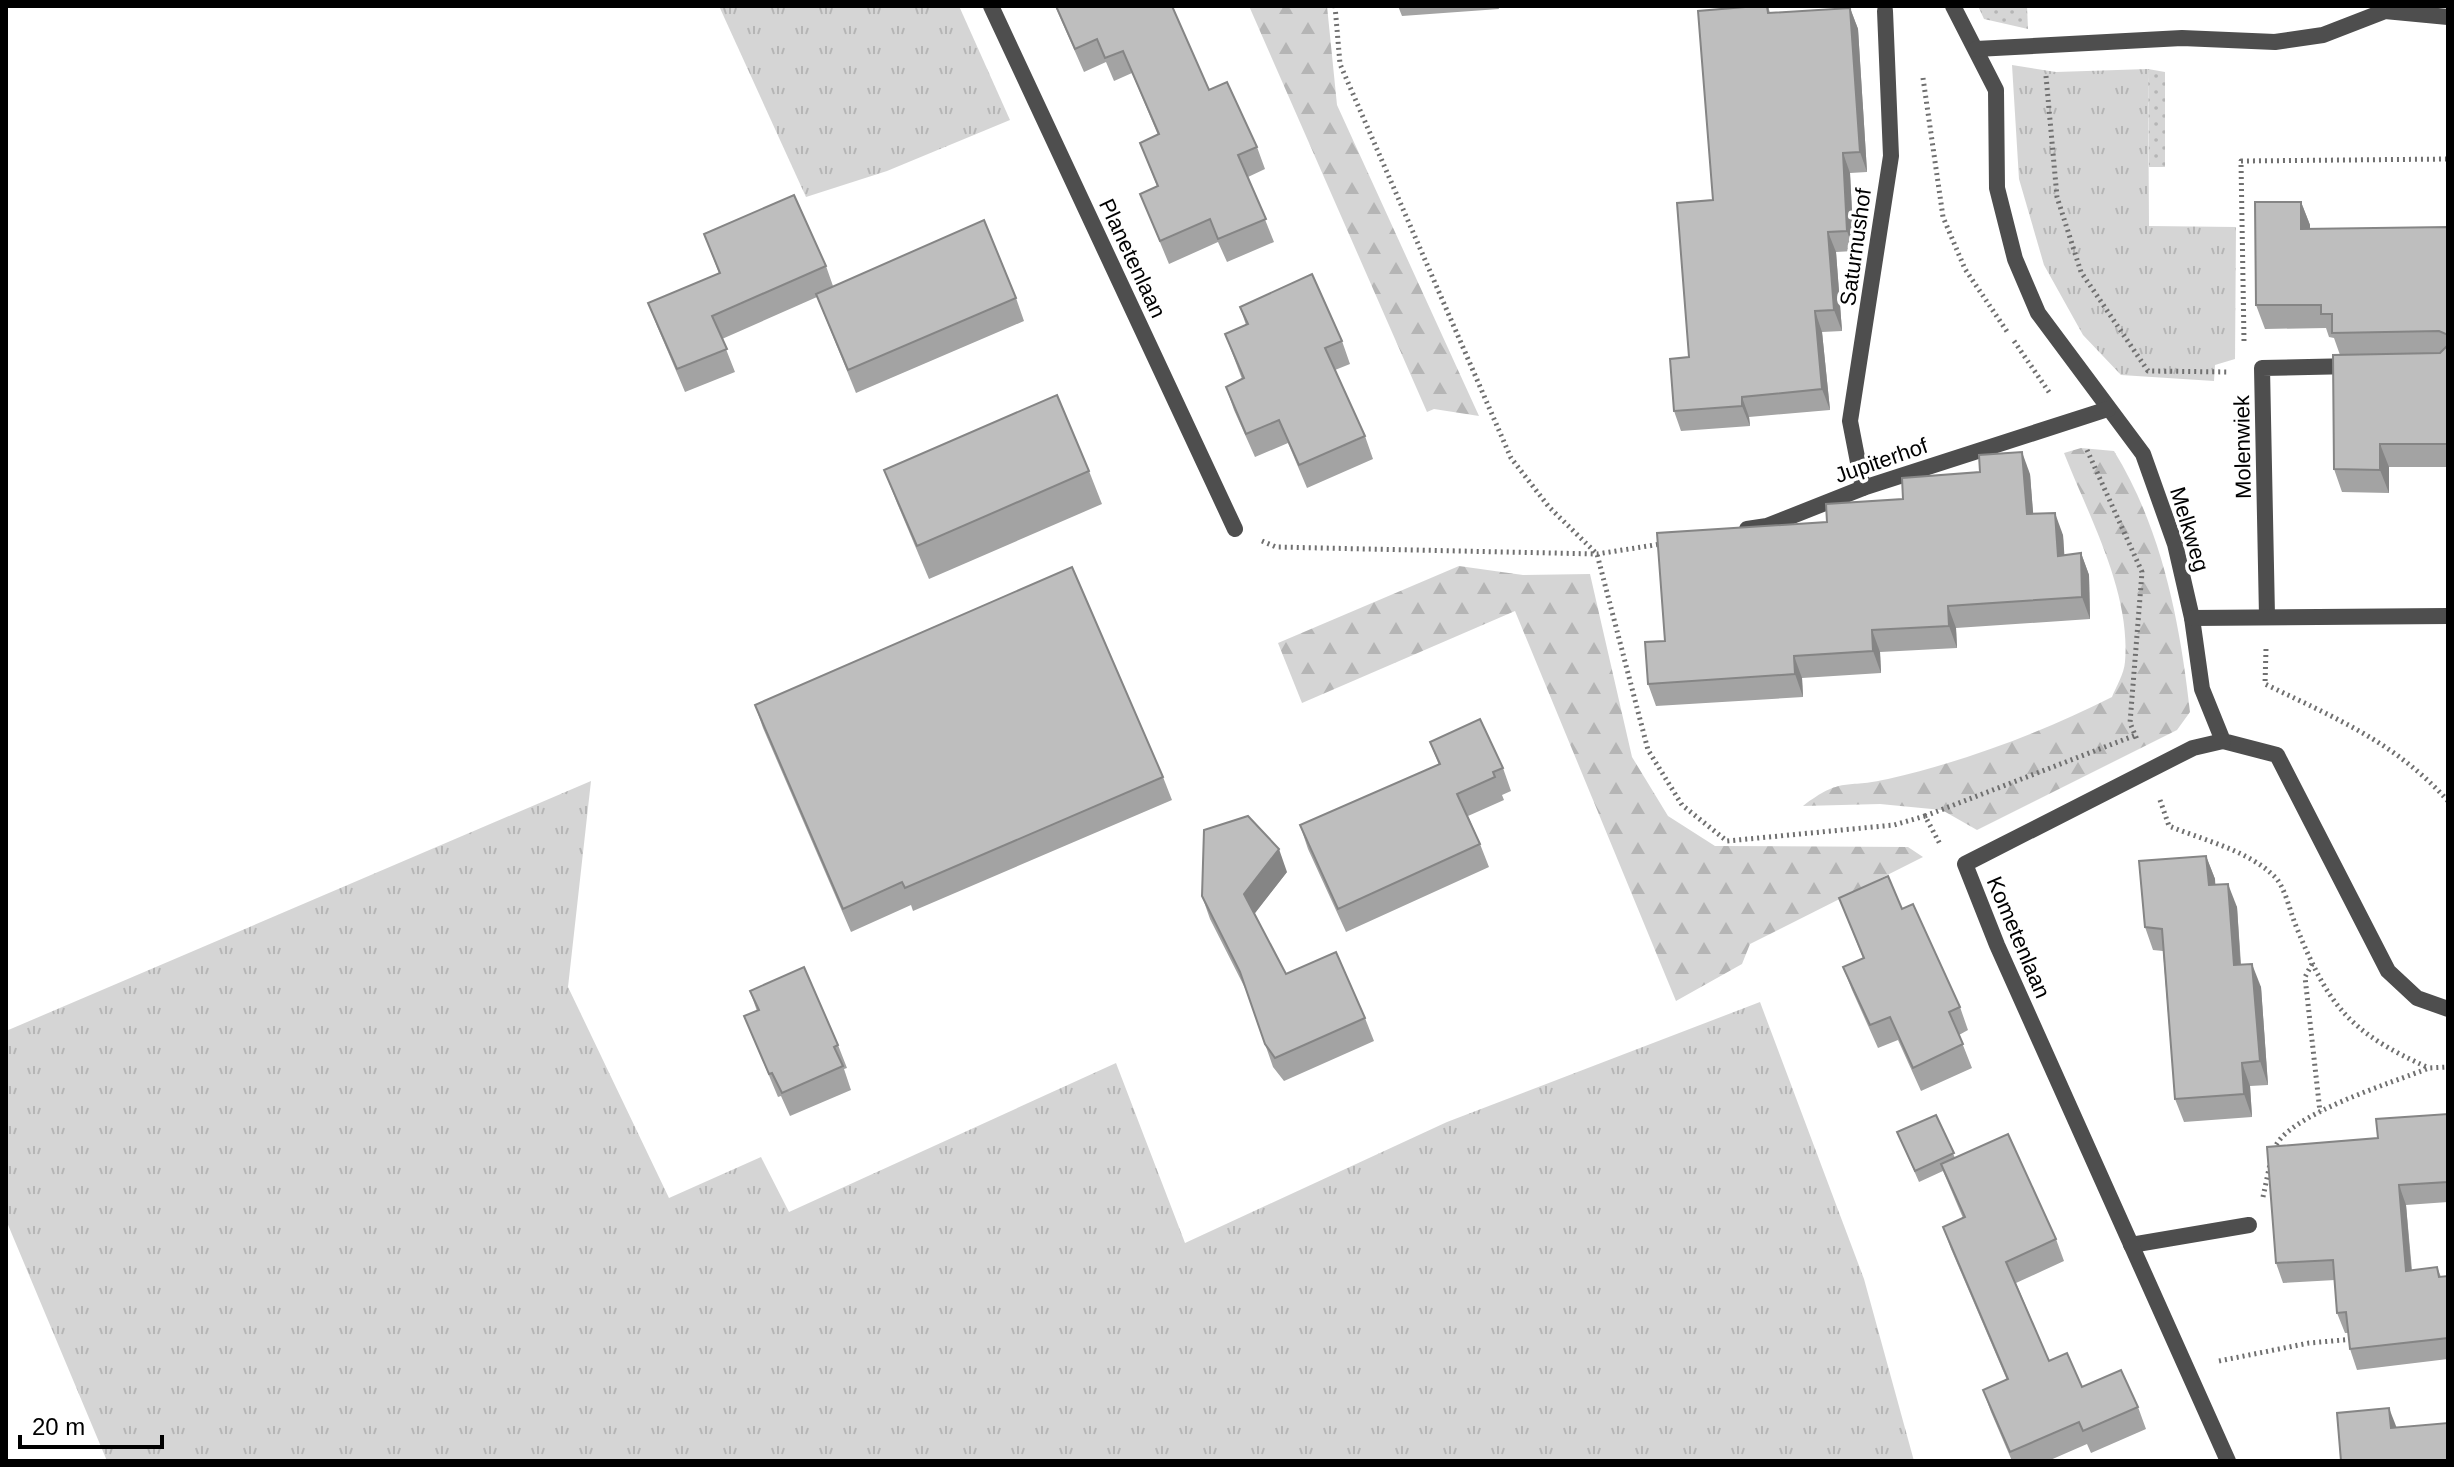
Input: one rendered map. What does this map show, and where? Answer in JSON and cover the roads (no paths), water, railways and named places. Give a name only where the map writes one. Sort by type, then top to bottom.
[{"type":"street","name":"Planetenlaan","points":[[991,6],[1235,529]]},
{"type":"street","name":"Melkweg","points":[[1953,6],[1996,90],[1997,188],[2015,259],[2038,313],[2143,454],[2175,544],[2192,618],[2202,689],[2223,741]]},
{"type":"street","name":"Saturnushof","points":[[1863,488],[1850,421],[1891,156],[1885,11]]},
{"type":"street","points":[[1976,49],[2182,38],[2275,42],[2323,35],[2385,11],[2448,17]]},
{"type":"street","name":"Molenwiek","points":[[2267,616],[2262,368],[2373,366]]},
{"type":"street","name":"Jupiterhof","points":[[1724,533],[1767,526],[1863,488],[2108,409]]},
{"type":"street","points":[[2192,618],[2448,616]]},
{"type":"street","points":[[2223,741],[2277,755],[2388,971],[2417,998],[2448,1009]]},
{"type":"street","name":"Kometenlaan","points":[[2223,741],[2193,748],[1965,864],[2228,1461]]},
{"type":"street","points":[[2131,1245],[2249,1225]]}]
